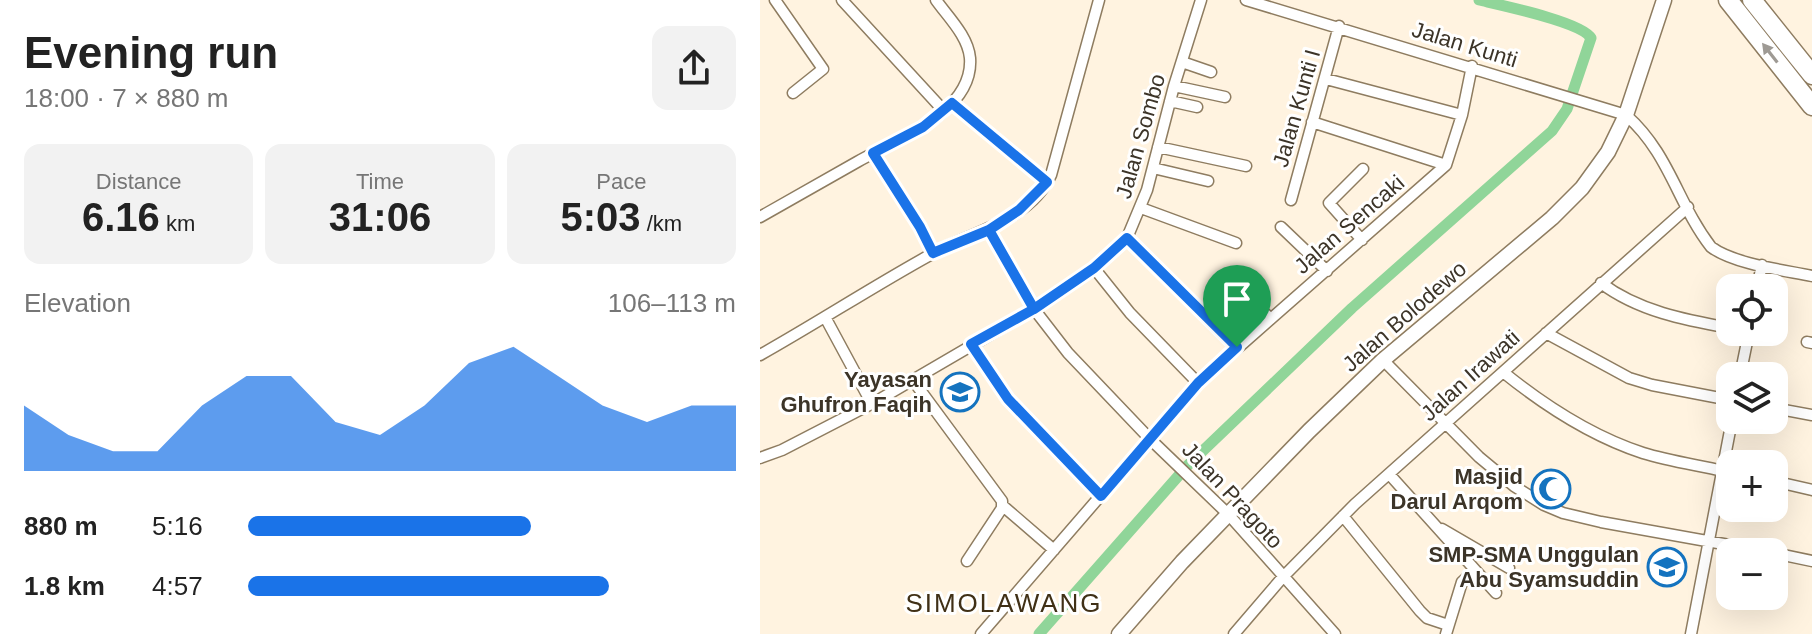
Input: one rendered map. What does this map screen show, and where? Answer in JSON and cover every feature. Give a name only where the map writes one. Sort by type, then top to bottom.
[{"type":"highway","points":[[1728,0],[1812,106]]},
{"type":"highway","points":[[1752,0],[1812,75]]},
{"type":"street","points":[[775,0],[823,69],[793,93]]},
{"type":"street","points":[[842,0],[948,107],[1047,182]]},
{"type":"street","points":[[760,217],[900,141],[948,107],[965,83],[969,54],[960,32],[936,0]]},
{"type":"street","points":[[760,355],[933,253],[989,230],[1019,210],[1047,182],[1099,0]]},
{"type":"street","name":"Jalan Sombo","points":[[760,458],[872,404],[1034,309],[1094,268],[1127,238],[1141,208],[1201,0]]},
{"type":"street","name":"Jalan Kunti","points":[[1246,0],[1626,115]]},
{"type":"street","name":"Jalan Bolodewo","points":[[1119,634],[1228,514],[1383,360],[1552,218],[1582,188],[1608,152],[1626,115],[1664,0]]},
{"type":"street","name":"Jalan Kunti I","points":[[1291,200],[1339,26]]},
{"type":"street","points":[[1182,62],[1211,72]]},
{"type":"street","points":[[1312,122],[1446,165],[1462,115],[1472,66]]},
{"type":"street","points":[[1326,79],[1462,115]]},
{"type":"street","points":[[1174,86],[1225,97]]},
{"type":"street","points":[[1170,101],[1197,107]]},
{"type":"street","points":[[1626,115],[1644,131],[1658,151],[1705,240],[1715,250],[1812,276]]},
{"type":"street","points":[[1158,147],[1246,166]]},
{"type":"street","points":[[873,153],[914,216],[933,253]]},
{"type":"street","name":"Jalan Sencaki","points":[[981,634],[1198,383],[1446,165]]},
{"type":"street","points":[[1153,168],[1208,181]]},
{"type":"street","points":[[1362,240],[1329,203],[1363,169]]},
{"type":"street","name":"Jalan Irawati","points":[[1235,634],[1282,578],[1343,516],[1688,207]]},
{"type":"street","points":[[1141,208],[1236,243]]},
{"type":"street","points":[[1281,227],[1327,271]]},
{"type":"street","name":"Jalan Pragoto","points":[[989,230],[1034,309],[1090,377],[1228,514],[1335,634]]},
{"type":"street","points":[[1127,238],[1237,347]]},
{"type":"street","points":[[1760,274],[1762,265]]},
{"type":"street","points":[[1094,268],[1130,313],[1198,383]]},
{"type":"street","points":[[1230,282],[1270,318]]},
{"type":"street","points":[[1601,283],[1617,295],[1653,310],[1716,325]]},
{"type":"street","points":[[825,317],[872,404]]},
{"type":"street","points":[[1546,333],[1629,378],[1716,397]]},
{"type":"street","points":[[971,344],[1008,399],[1101,496]]},
{"type":"street","points":[[1383,360],[1479,457],[1544,505],[1601,522],[1716,541]]},
{"type":"street","points":[[1503,372],[1534,398],[1617,443],[1646,454],[1716,469]]},
{"type":"street","points":[[912,379],[1003,506],[1054,550]]},
{"type":"street","points":[[1788,411],[1812,415]]},
{"type":"street","points":[[1389,474],[1496,593]]},
{"type":"street","points":[[1788,484],[1812,490]]},
{"type":"street","points":[[967,561],[1003,506]]},
{"type":"street","points":[[1691,634],[1716,506]]},
{"type":"street","points":[[1343,516],[1420,611],[1447,629],[1462,582],[1475,570]]},
{"type":"street","points":[[1433,524],[1509,568]]},
{"type":"street","points":[[1788,556],[1812,561]]},
{"type":"waterway","points":[[1039,634],[1188,465],[1352,308],[1552,131],[1567,109],[1591,38],[1557,20],[1479,0]]},
{"type":"place","name":"Yayasan Ghufron Faqih","points":[[960,392]]},
{"type":"place","name":"Masjid Darul Arqom","points":[[1551,489]]},
{"type":"place","name":"SMP-SMA Unggulan Abu Syamsuddin","points":[[1667,567]]},
{"type":"district","name":"SIMOLAWANG","points":[[1004,603]]},
{"type":"route","points":[[1237,347],[1127,238],[1094,268],[1034,309],[989,230],[933,253],[901,195],[873,153],[923,127],[952,103],[1047,182],[1035,197],[989,230],[1034,309],[971,344],[1008,399],[1101,496],[1198,383],[1237,347]]}]
